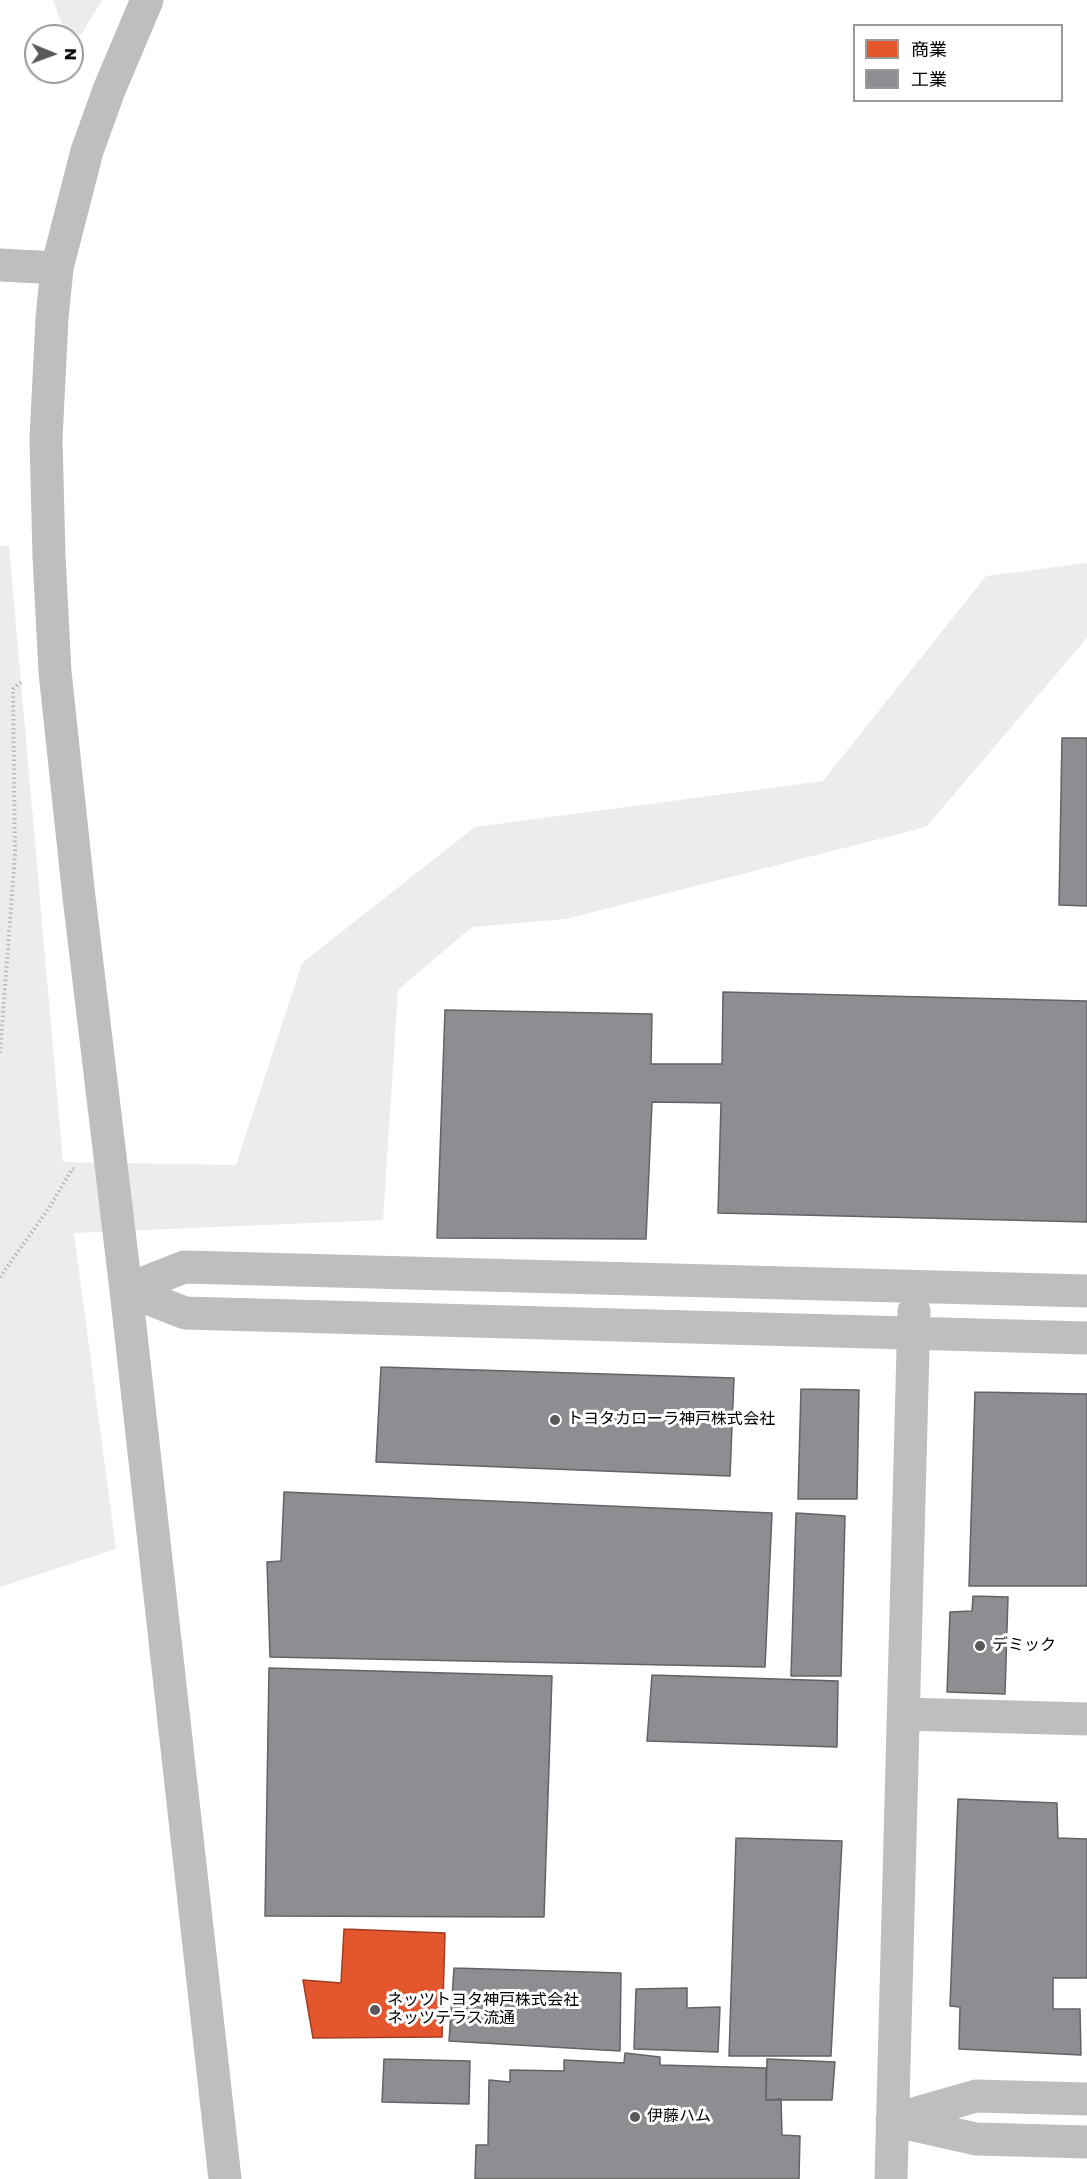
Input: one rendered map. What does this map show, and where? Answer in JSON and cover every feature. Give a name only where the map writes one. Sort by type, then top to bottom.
[{"type":"street","points":[[147,0],[113,80],[87,151],[57,268],[49,358],[46,439],[55,667],[225,2179]]},
{"type":"street","points":[[0,265],[57,268]]},
{"type":"street","points":[[126,1290],[184,1267],[1087,1291]]},
{"type":"street","points":[[891,2179],[915,1287]]},
{"type":"street","points":[[126,1290],[185,1313],[1087,1338]]},
{"type":"street","points":[[904,1714],[1087,1719]]},
{"type":"street","points":[[892,2120],[976,2096],[1087,2099]]},
{"type":"street","points":[[892,2120],[976,2139],[1087,2142]]},
{"type":"path","points":[[0,1053],[15,855],[13,689],[35,666],[55,667]]},
{"type":"path","points":[[0,1277],[49,1208],[72,1170],[84,1167]]},
{"type":"shaded area","points":[[53,0],[102,0],[84,30],[84,24],[62,24]]},
{"type":"shaded area","points":[[0,546],[9,546],[63,1162],[236,1165],[302,963],[475,827],[823,781],[986,576],[1087,563],[1087,638],[926,827],[566,919],[472,927],[398,990],[383,1220],[74,1233],[116,1549],[0,1587]]},
{"type":"building: 商業","name":"ネッツトヨタ神戸株式会社 ネッツテラス流通","points":[[344,1929],[445,1933],[442,2037],[313,2038],[303,1980],[341,1983]]},
{"type":"building: 工業","points":[[1062,738],[1087,738],[1087,906],[1059,905]]},
{"type":"building: 工業","points":[[723,992],[1087,1001],[1087,1222],[718,1213],[721,1103],[652,1102],[646,1239],[437,1238],[445,1010],[652,1014],[651,1064],[722,1064]]},
{"type":"building: 工業","name":"トヨタカローラ神戸株式会社","points":[[381,1367],[734,1378],[730,1476],[376,1462]]},
{"type":"building: 工業","points":[[801,1389],[859,1390],[857,1499],[798,1499]]},
{"type":"building: 工業","points":[[975,1392],[1087,1394],[1087,1586],[969,1586]]},
{"type":"building: 工業","points":[[284,1492],[772,1513],[765,1667],[270,1657],[267,1562],[281,1561]]},
{"type":"building: 工業","points":[[796,1513],[845,1516],[841,1676],[791,1676]]},
{"type":"building: 工業","points":[[973,1596],[1008,1597],[1005,1694],[947,1692],[950,1612],[972,1611]]},
{"type":"building: 工業","points":[[269,1668],[552,1676],[544,1917],[265,1916]]},
{"type":"building: 工業","points":[[652,1675],[838,1681],[837,1747],[647,1741]]},
{"type":"building: 工業","points":[[958,1799],[1057,1803],[1058,1838],[1087,1839],[1087,1978],[1053,1978],[1053,2009],[1080,2009],[1081,2055],[959,2049],[960,2007],[950,2006]]},
{"type":"building: 工業","points":[[736,1838],[842,1841],[831,2056],[729,2056]]},
{"type":"building: 工業","points":[[454,1968],[621,1973],[620,2051],[449,2041]]},
{"type":"building: 工業","points":[[687,1988],[687,2008],[720,2007],[718,2052],[634,2049],[636,1989]]},
{"type":"building: 工業","name":"伊藤ハム","points":[[625,2053],[660,2057],[660,2065],[766,2068],[766,2100],[781,2099],[782,2135],[800,2136],[799,2179],[475,2179],[476,2145],[488,2145],[489,2080],[510,2082],[510,2070],[564,2071],[564,2060],[624,2063]]},
{"type":"building: 工業","points":[[384,2059],[470,2061],[469,2104],[382,2102]]},
{"type":"building: 工業","points":[[767,2059],[835,2062],[832,2100],[766,2100]]},
{"type":"place","name":"トヨタカローラ神戸株式会社","points":[[555,1420]]},
{"type":"place","name":"デミック","points":[[980,1646]]},
{"type":"place","name":"ネッツトヨタ神戸株式会社 ネッツテラス流通","points":[[375,2010]]},
{"type":"place","name":"伊藤ハム","points":[[635,2117]]}]
